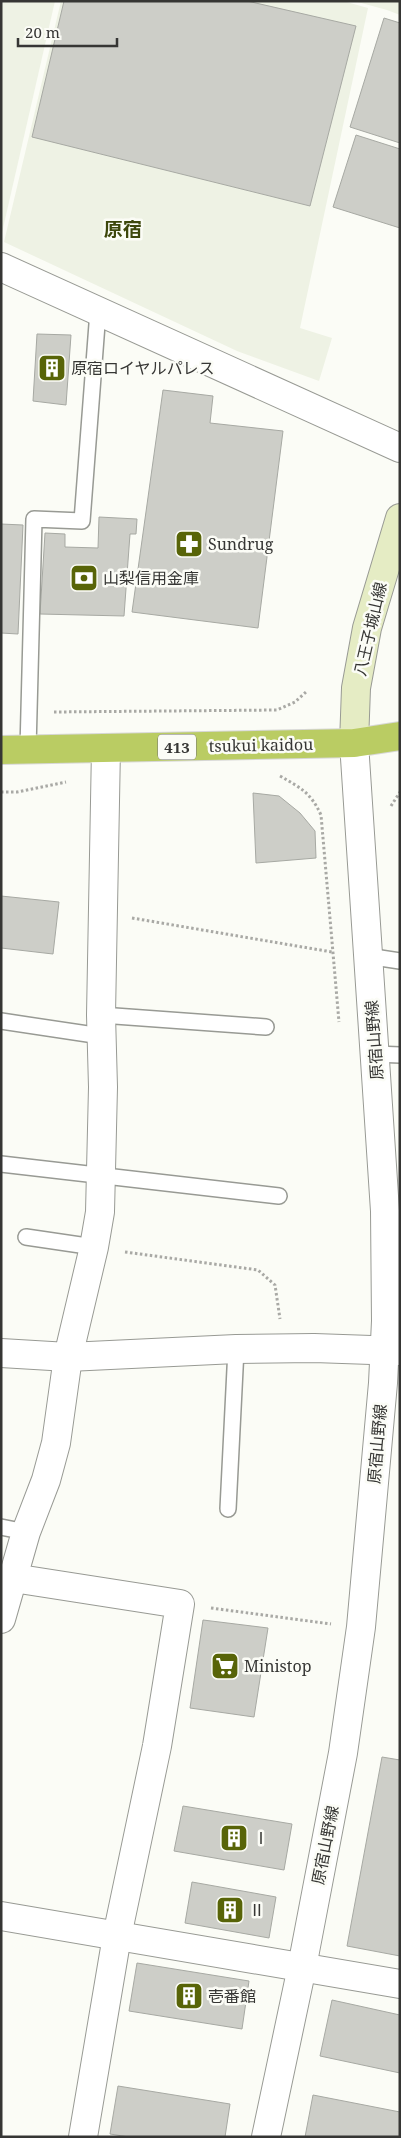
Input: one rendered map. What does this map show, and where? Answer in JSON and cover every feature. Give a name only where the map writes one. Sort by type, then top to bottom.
[{"type":"highway","name":"tsukui kaidou","points":[[1,750],[354,743],[400,736]]},
{"type":"main road","name":"八王子城山線","points":[[354,743],[356,688],[367,628],[400,518]]},
{"type":"street","points":[[1,267],[400,448]]},
{"type":"street","name":"原宿山野線","points":[[266,2137],[302,1967],[343,1753],[360,1627],[392,1351],[385,1211],[387,1054],[367,956],[354,743]]},
{"type":"street","points":[[1,1618],[13,1578],[14,1530],[46,1480],[56,1443],[68,1357],[94,1247],[100,1212],[103,1087],[101,1025],[102,913],[106,748]]},
{"type":"street","points":[[1,1353],[68,1357],[236,1349],[314,1348],[392,1351]]},
{"type":"street","points":[[13,1578],[180,1604],[157,1746],[117,1936],[83,2137]]},
{"type":"street","points":[[1,1916],[400,1984]]},
{"type":"lane","points":[[28,749],[34,519],[82,521],[98,311]]},
{"type":"lane","points":[[367,956],[400,961]]},
{"type":"lane","points":[[1,1021],[101,1025],[266,1027]]},
{"type":"lane","points":[[1,1164],[101,1174],[279,1196]]},
{"type":"lane","points":[[26,1237],[94,1247]]},
{"type":"lane","points":[[228,1509],[236,1349]]},
{"type":"path","points":[[30,713],[277,710],[295,702],[306,692]]},
{"type":"path","points":[[1,792],[17,792],[70,781]]},
{"type":"path","points":[[298,786],[308,792]]},
{"type":"path","points":[[102,913],[332,952]]},
{"type":"path","points":[[94,1247],[258,1270],[275,1285],[280,1324]]},
{"type":"path","points":[[180,1604],[339,1625]]},
{"type":"shaded area","points":[[1,1],[55,1],[1,237]]},
{"type":"shaded area","points":[[61,1],[343,1],[368,8],[300,328],[332,338],[319,381],[237,351],[4,242]]},
{"type":"shaded area","points":[[354,1],[400,1],[400,15],[387,10]]},
{"type":"building","points":[[64,1],[247,1],[356,26],[310,206],[32,137]]},
{"type":"building","points":[[384,18],[400,23],[400,143],[350,127]]},
{"type":"building","points":[[356,135],[400,149],[400,228],[333,207]]},
{"type":"building","name":"原宿ロイヤルパレス","points":[[37,334],[71,335],[66,405],[33,401]]},
{"type":"building","points":[[163,390],[213,396],[210,423],[283,431],[258,628],[132,612]]},
{"type":"building","points":[[99,517],[137,519],[136,534],[130,534],[124,616],[40,614],[45,533],[65,534],[65,547],[98,548]]},
{"type":"building","points":[[1,524],[23,525],[18,634],[1,633]]},
{"type":"building","points":[[253,793],[279,796],[300,813],[315,831],[316,858],[256,863]]},
{"type":"building","points":[[1,896],[59,902],[53,954],[1,948]]},
{"type":"building","points":[[203,1620],[268,1628],[254,1717],[190,1708]]},
{"type":"building","points":[[382,1757],[400,1760],[400,1956],[347,1946]]},
{"type":"building","name":"Ⅰ","points":[[183,1806],[292,1824],[284,1870],[174,1851]]},
{"type":"building","name":"Ⅱ","points":[[192,1882],[276,1897],[269,1938],[185,1923]]},
{"type":"building","name":"壱番館","points":[[137,1963],[249,1981],[242,2029],[129,2011]]},
{"type":"building","points":[[332,2000],[400,2015],[400,2073],[320,2056]]},
{"type":"building","points":[[118,2086],[230,2104],[225,2137],[129,2137],[110,2134]]},
{"type":"building","points":[[313,2095],[400,2112],[400,2137],[305,2137]]},
{"type":"place","name":"原宿ロイヤルパレス","points":[[52,368]]},
{"type":"place","name":"Sundrug","points":[[189,544]]},
{"type":"place","name":"山梨信用金庫","points":[[84,578]]},
{"type":"place","name":"Ministop","points":[[225,1666]]},
{"type":"place","name":"Ⅰ","points":[[234,1838]]},
{"type":"place","name":"Ⅱ","points":[[230,1910]]},
{"type":"place","name":"壱番館","points":[[189,1996]]},
{"type":"district","name":"原宿","points":[[123,229]]}]
